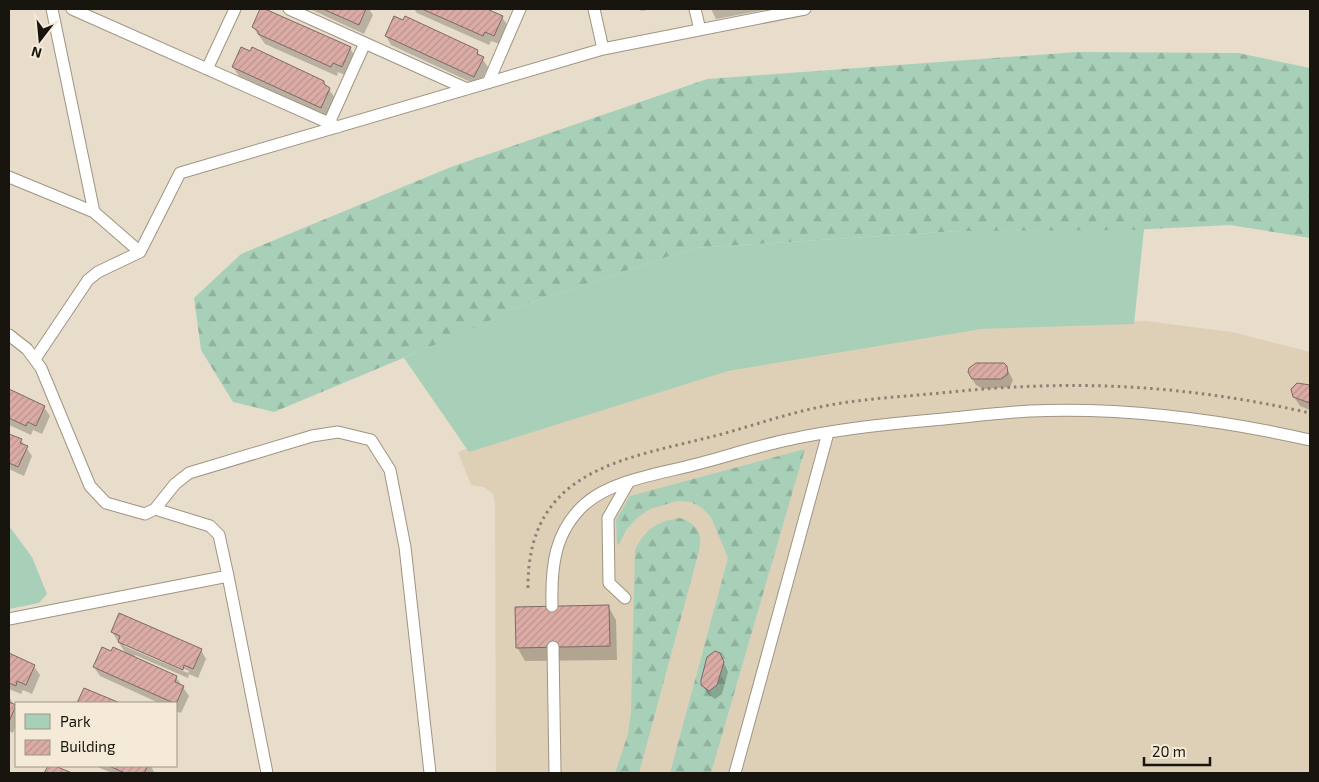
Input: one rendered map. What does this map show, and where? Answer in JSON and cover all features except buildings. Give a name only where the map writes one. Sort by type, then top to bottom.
[{"type":"lane","points":[[52,9],[94,212]]},
{"type":"lane","points":[[72,9],[334,125]]},
{"type":"lane","points":[[207,69],[235,9]]},
{"type":"lane","points":[[289,9],[467,90]]},
{"type":"lane","points":[[488,83],[520,9]]},
{"type":"lane","points":[[594,9],[603,49]]},
{"type":"lane","points":[[695,9],[700,30]]},
{"type":"lane","points":[[35,358],[88,280],[98,272],[140,252],[180,174],[334,125],[467,90],[603,49],[805,9]]},
{"type":"lane","points":[[334,125],[365,43]]},
{"type":"lane","points":[[9,177],[94,212],[140,252]]},
{"type":"lane","points":[[9,335],[27,349],[42,368],[90,486],[106,503],[145,514],[155,509],[175,484],[189,473],[312,436],[338,432],[371,440],[390,470],[405,547],[430,773]]},
{"type":"lane","points":[[552,606],[554,556],[565,527],[586,504],[613,487],[792,439],[890,424],[1001,413],[1085,410],[1194,418],[1310,440]]},
{"type":"lane","points":[[735,773],[828,433]]},
{"type":"lane","points":[[625,598],[609,583],[608,518],[628,483]]},
{"type":"lane","points":[[155,509],[210,526],[219,535],[267,773]]},
{"type":"lane","points":[[9,619],[228,576]]},
{"type":"lane","points":[[553,647],[555,773]]},
{"type":"shaded area","points":[[1145,321],[1232,332],[1310,352],[1310,773],[496,773],[495,505],[493,494],[484,487],[471,485],[458,452],[646,381],[843,336]]},
{"type":"green space","points":[[1078,52],[1238,53],[1310,68],[1310,238],[1230,225],[1130,230],[959,231],[694,248],[520,306],[463,333],[274,412],[233,402],[201,350],[194,298],[241,254],[451,167],[707,79]]},
{"type":"green space","points":[[1144,229],[1134,324],[981,329],[728,371],[469,452],[404,358],[520,306],[694,248],[959,231]]},
{"type":"green space","points":[[805,449],[711,773],[670,773],[728,558],[711,517],[702,508],[691,502],[677,501],[650,509],[637,518],[626,530],[619,545],[617,544],[616,520],[630,496]]},
{"type":"green space","points":[[680,518],[695,526],[700,539],[699,551],[639,773],[615,773],[628,734],[631,712],[635,550],[643,537],[653,527],[665,521]]},
{"type":"green space","points":[[9,526],[32,557],[47,594],[39,603],[9,609]]}]
